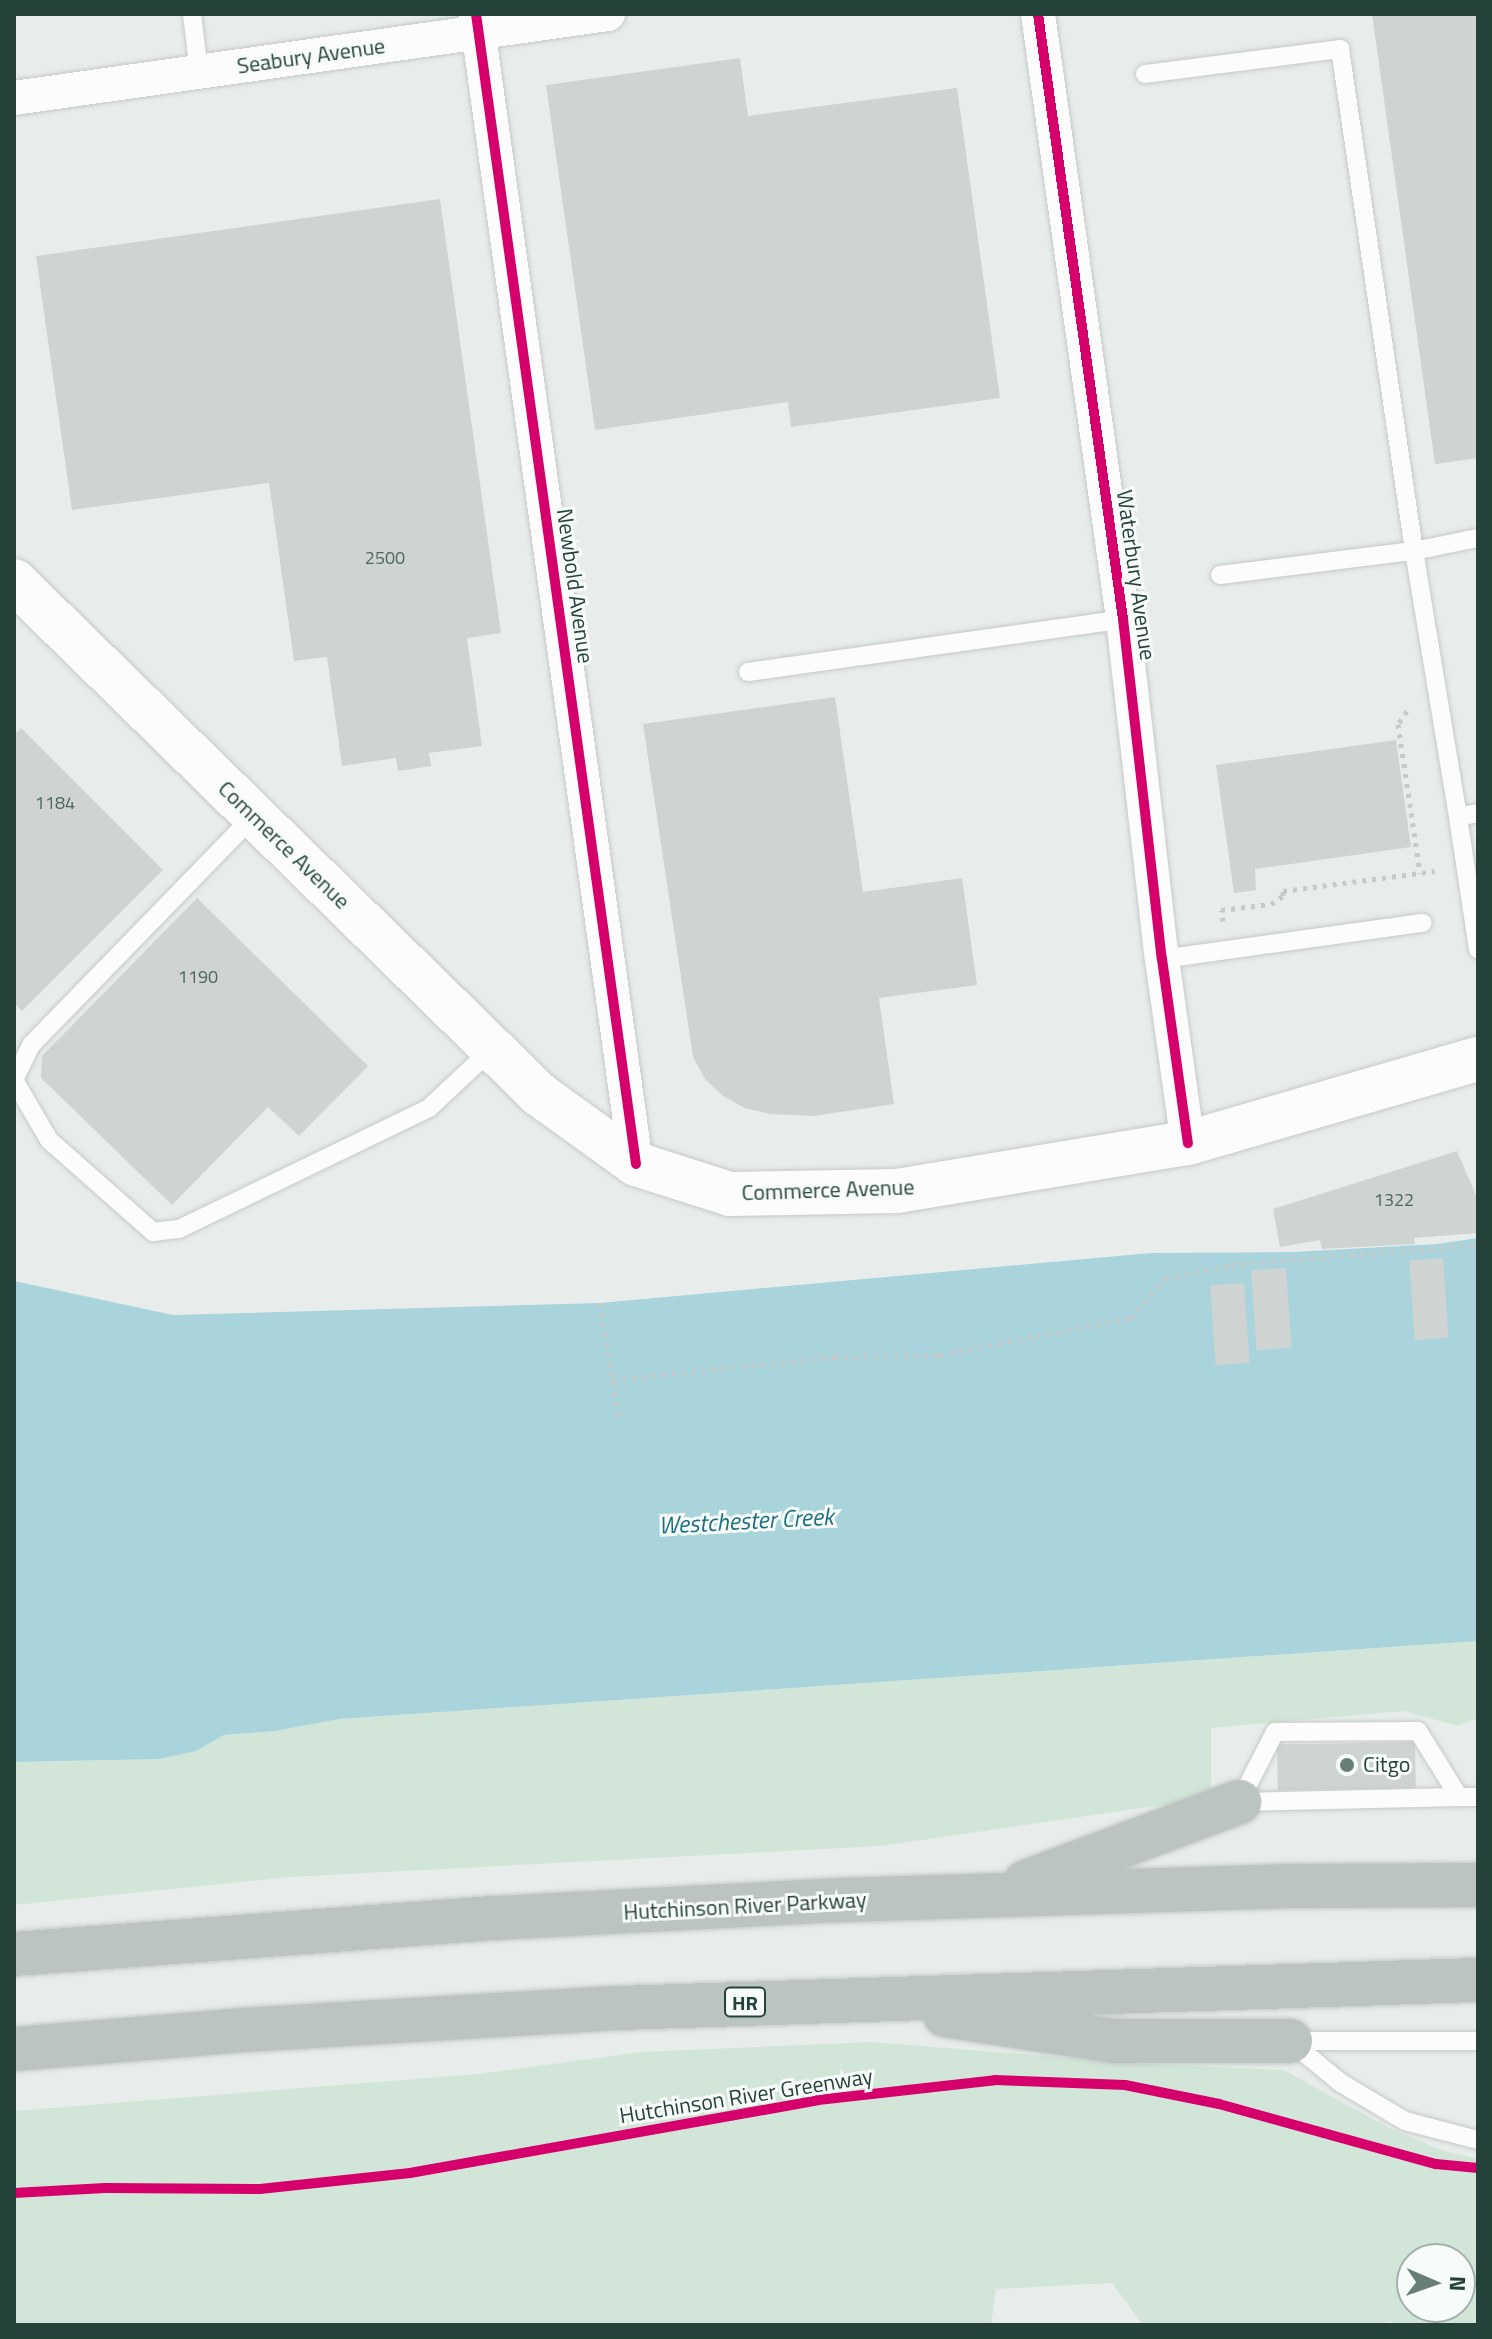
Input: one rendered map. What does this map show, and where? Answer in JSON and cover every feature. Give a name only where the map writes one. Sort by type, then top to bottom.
[{"type":"highway","points":[[994,1894],[1239,1802]]},
{"type":"highway","name":"Hutchinson River Parkway","points":[[14,1954],[497,1918],[994,1894],[1478,1885]]},
{"type":"highway","name":"HR","points":[[20,2050],[260,2029],[836,1998],[1478,1980]]},
{"type":"highway","points":[[836,1998],[1112,2041],[1290,2041]]},
{"type":"main road","name":"Commerce Avenue","points":[[14,581],[540,1095],[636,1164],[730,1194],[897,1191],[1188,1143],[1478,1059]]},
{"type":"street","name":"Seabury Avenue","points":[[14,98],[199,72],[477,23],[608,14]]},
{"type":"street","name":"Waterbury Avenue","points":[[1038,14],[1123,619],[1162,959],[1188,1143]]},
{"type":"street","name":"Newbold Avenue","points":[[477,23],[636,1164]]},
{"type":"lane","points":[[192,14],[199,72]]},
{"type":"lane","points":[[1145,74],[1340,49],[1414,551],[1478,949]]},
{"type":"lane","points":[[1220,575],[1414,551],[1478,538]]},
{"type":"lane","points":[[748,672],[1123,619]]},
{"type":"lane","points":[[1458,817],[1478,813]]},
{"type":"lane","points":[[254,816],[31,1045],[14,1080],[49,1140],[153,1232],[179,1229],[429,1108],[492,1049]]},
{"type":"lane","points":[[1162,959],[1423,923]]},
{"type":"lane","points":[[1418,1731],[1469,1797],[1239,1802],[1275,1732],[1418,1731]]},
{"type":"lane","points":[[1290,2041],[1478,2041]]},
{"type":"lane","points":[[1290,2041],[1341,2083],[1405,2121],[1478,2140]]},
{"type":"path","points":[[1398,724],[1420,873]]},
{"type":"path","points":[[1221,910],[1271,904],[1283,896],[1283,891],[1466,866]]},
{"type":"path","points":[[612,1380],[834,1357],[939,1355],[1131,1318],[1165,1278],[1231,1265],[1478,1245]]},
{"type":"path","points":[[600,1303],[619,1420]]},
{"type":"green space","points":[[1478,1641],[1478,1718],[1458,1726],[1403,1711],[1211,1728],[1211,1798],[881,1846],[290,1877],[14,1905],[14,1762],[160,1759],[196,1751],[224,1735],[275,1731],[339,1719]]},
{"type":"green space","points":[[872,2042],[1145,2064],[1284,2070],[1387,2127],[1444,2151],[1478,2159],[1478,2325],[1393,2325],[1391,2321],[1380,2325],[1143,2325],[1112,2283],[996,2289],[991,2325],[14,2325],[14,2111],[478,2074],[641,2052]]},
{"type":"water","name":"Westchester Creek","points":[[1478,1238],[1478,1641],[339,1719],[275,1731],[224,1735],[196,1751],[160,1759],[14,1762],[14,1281],[173,1315],[600,1303],[1151,1253],[1294,1252],[1437,1244]]},
{"type":"building","points":[[1372,14],[1478,14],[1478,458],[1435,464]]},
{"type":"building","points":[[740,58],[748,116],[957,88],[1000,398],[791,427],[788,402],[595,430],[546,85]]},
{"type":"building","points":[[440,199],[501,633],[467,638],[482,746],[429,753],[431,766],[398,771],[396,758],[342,766],[327,657],[294,661],[269,483],[72,510],[36,256]]},
{"type":"building","points":[[835,697],[863,892],[962,878],[977,985],[879,998],[894,1104],[814,1116],[770,1114],[745,1108],[723,1096],[705,1079],[693,1057],[643,724]]},
{"type":"building","points":[[21,728],[163,870],[22,1011],[14,1003],[14,735]]},
{"type":"building","points":[[1396,740],[1411,847],[1255,869],[1256,890],[1234,893],[1216,765]]},
{"type":"building","points":[[197,898],[368,1066],[299,1136],[268,1107],[172,1205],[41,1078],[42,1056]]},
{"type":"building","points":[[1457,1151],[1478,1200],[1478,1233],[1414,1238],[1415,1244],[1322,1249],[1320,1240],[1280,1247],[1273,1209]]},
{"type":"building","points":[[1443,1258],[1449,1338],[1415,1340],[1409,1260]]},
{"type":"building","points":[[1286,1268],[1292,1348],[1257,1350],[1251,1270]]},
{"type":"building","points":[[1244,1283],[1250,1363],[1216,1365],[1210,1285]]},
{"type":"building","name":"Citgo","points":[[1415,1742],[1416,1788],[1278,1790],[1277,1744]]},
{"type":"cycle path","points":[[476,14],[636,1164]]},
{"type":"cycle path","points":[[1038,14],[1123,619],[1162,959],[1188,1143]]},
{"type":"cycle path","name":"Hutchinson River Greenway","points":[[14,2193],[105,2188],[260,2189],[410,2173],[818,2100],[995,2080],[1125,2085],[1219,2104],[1436,2164],[1478,2168]]},
{"type":"place","name":"Citgo","points":[[1347,1765]]}]
